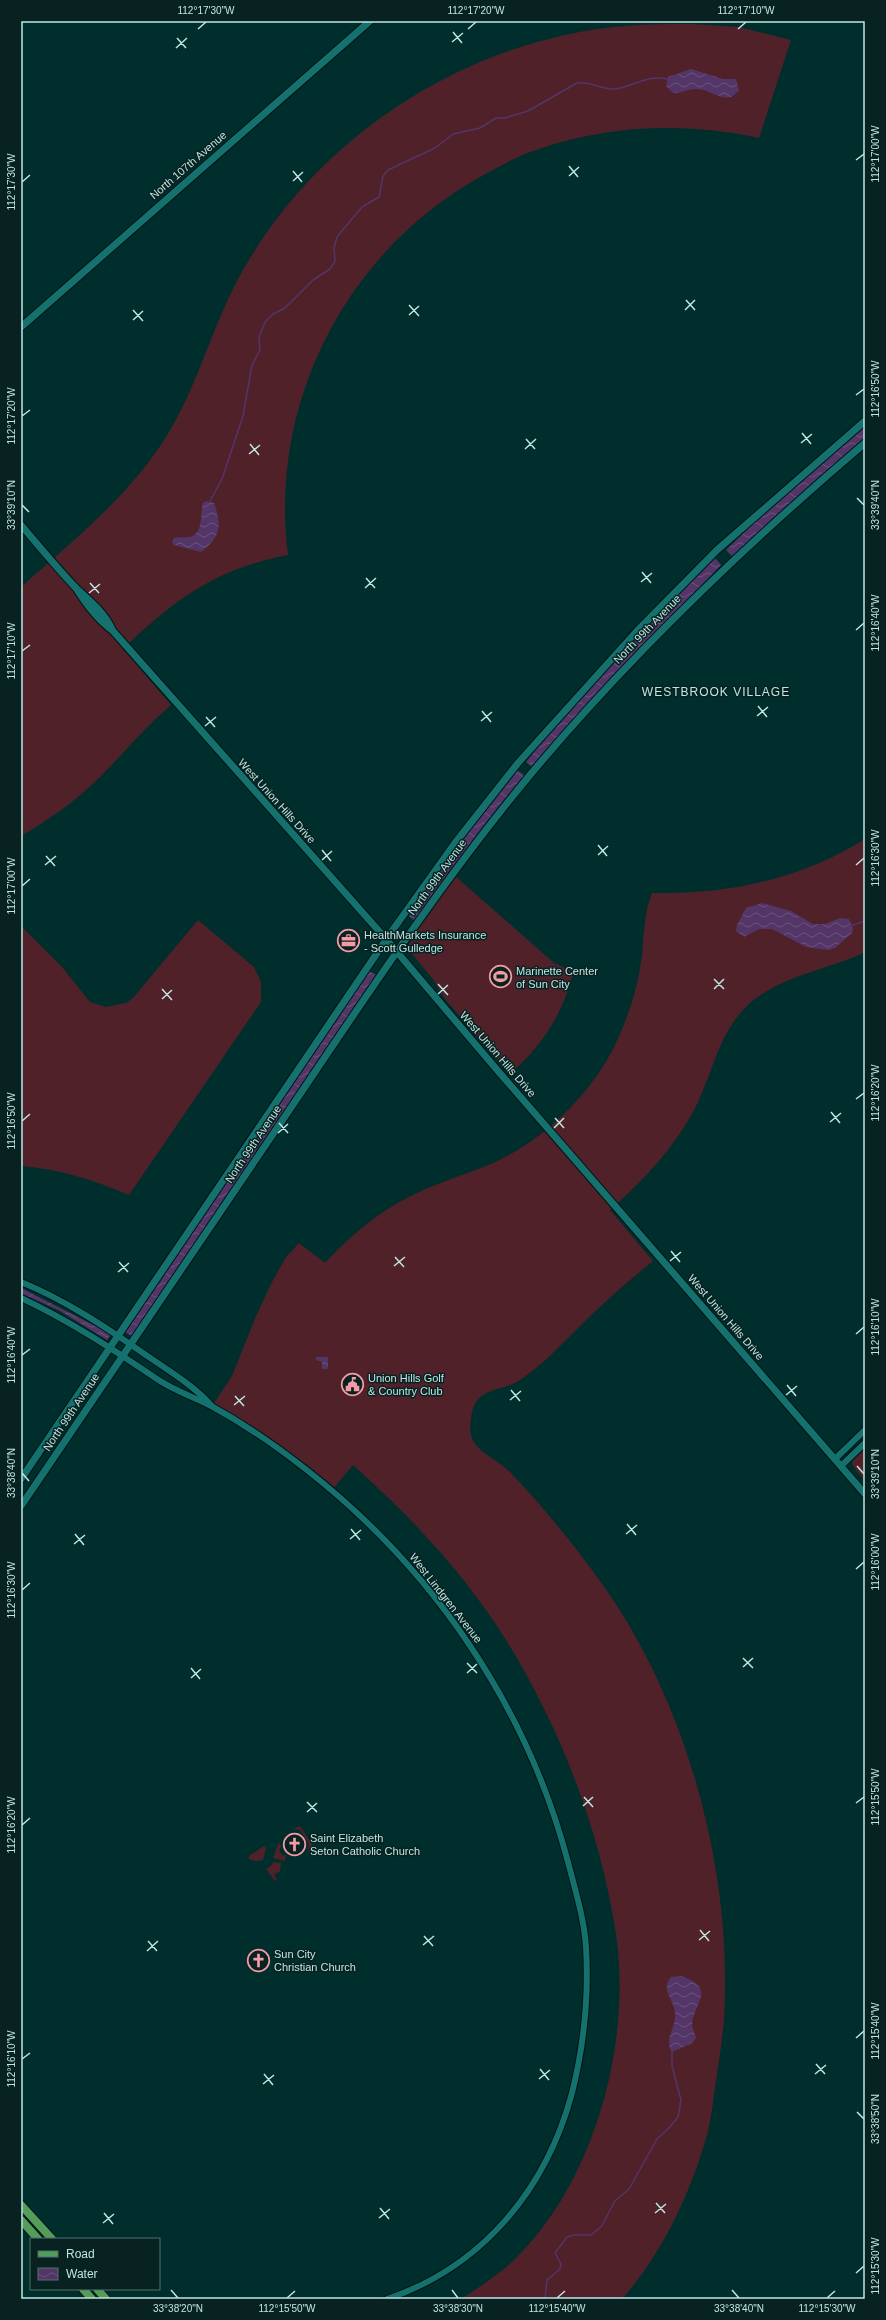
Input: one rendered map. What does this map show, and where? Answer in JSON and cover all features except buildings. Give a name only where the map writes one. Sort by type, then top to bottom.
[{"type":"main road","name":"North 107th Avenue","points":[[21,327],[370,21]]},
{"type":"main road","name":"North 99th Avenue","points":[[21,1479],[386,939],[434,871],[518,763],[579,694],[659,608],[717,550],[865,421]]},
{"type":"main road","name":"North 99th Avenue","points":[[21,1506],[439,891],[500,812],[597,698],[729,563],[865,443]]},
{"type":"main road","name":"West Union Hills Drive","points":[[21,525],[76,588],[106,617],[113,631],[386,939],[498,1071],[865,1494]]},
{"type":"main road","points":[[21,2204],[51,2238]]},
{"type":"main road","points":[[21,2220],[37,2238]]},
{"type":"main road","points":[[84,2290],[92,2299]]},
{"type":"main road","points":[[98,2290],[106,2299]]},
{"type":"street","name":"West Lindgren Avenue","points":[[21,1282],[65,1303],[118,1335],[184,1382],[212,1406],[302,1466],[349,1505],[408,1564],[462,1632],[488,1673],[522,1736],[545,1789],[576,1892],[586,1944],[587,1994],[580,2060],[557,2137],[522,2201],[486,2242],[452,2269],[413,2290],[387,2299]]},
{"type":"street","name":"West Lindgren Avenue","points":[[21,1298],[110,1347],[155,1378],[212,1406]]},
{"type":"street","points":[[835,1459],[865,1430]]},
{"type":"street","points":[[841,1466],[865,1443]]},
{"type":"shaded area","points":[[691,24],[739,27],[791,40],[759,138],[731,133],[675,128],[619,131],[591,135],[563,142],[524,154],[489,172],[440,203],[396,241],[359,284],[329,332],[306,385],[291,440],[285,497],[288,555],[262,561],[239,569],[198,588],[161,615],[123,649],[171,705],[152,722],[82,794],[42,823],[21,836],[21,587],[101,515],[138,476],[154,455],[169,432],[188,396],[227,301],[236,283],[263,237],[296,195],[333,157],[374,123],[418,93],[465,69],[514,49],[565,35],[596,29],[628,26]]},
{"type":"shaded area","points":[[865,839],[865,952],[850,959],[789,980],[774,987],[747,1006],[730,1027],[724,1038],[699,1100],[691,1116],[671,1146],[636,1186],[610,1210],[653,1261],[623,1286],[535,1369],[513,1384],[483,1395],[473,1407],[470,1427],[471,1436],[477,1447],[511,1473],[548,1514],[583,1558],[605,1588],[635,1635],[660,1686],[682,1739],[699,1794],[712,1851],[721,1908],[725,1964],[724,2020],[712,2112],[707,2135],[682,2205],[661,2245],[636,2282],[622,2299],[461,2299],[487,2282],[512,2262],[541,2230],[565,2193],[585,2153],[601,2110],[612,2066],[618,2021],[619,1977],[616,1934],[600,1857],[576,1781],[561,1745],[526,1674],[490,1615],[436,1547],[375,1485],[353,1465],[332,1490],[313,1474],[212,1406],[232,1376],[256,1316],[272,1282],[286,1257],[299,1243],[325,1263],[358,1231],[386,1210],[419,1192],[510,1155],[545,1130],[562,1116],[577,1100],[604,1065],[614,1047],[628,1014],[638,979],[646,916],[652,893],[708,891],[763,882],[815,865]]},
{"type":"shaded area","name":"Marinette Center of Sun City","points":[[455,876],[554,963],[568,969],[573,974],[563,1003],[549,1029],[532,1052],[510,1074],[445,999],[433,979],[407,948],[421,923]]},
{"type":"shaded area","points":[[198,920],[254,967],[261,982],[261,1002],[129,1195],[76,1176],[35,1167],[21,1166],[21,926],[62,967],[90,1002],[106,1007],[126,1003],[133,998]]},
{"type":"shaded area","points":[[865,1449],[865,1481],[853,1466],[852,1461]]},
{"type":"shaded area","points":[[300,1826],[316,1850],[311,1854],[308,1849],[309,1844],[300,1830],[293,1829]]},
{"type":"shaded area","points":[[279,1842],[281,1847],[279,1850],[283,1856],[286,1855],[285,1861],[273,1858]]},
{"type":"shaded area","points":[[264,1846],[266,1848],[263,1860],[256,1861],[249,1859],[249,1856]]},
{"type":"shaded area","points":[[273,1862],[281,1863],[280,1871],[274,1875],[277,1880],[275,1881],[266,1869],[272,1865]]},
{"type":"water","points":[[691,69],[723,79],[736,79],[739,90],[734,95],[724,97],[701,89],[692,89],[679,93],[673,93],[666,86],[668,77]]},
{"type":"water","points":[[865,426],[865,439],[732,556],[726,550],[761,516]]},
{"type":"water","points":[[206,501],[214,503],[217,511],[219,525],[213,541],[201,552],[174,545],[172,542],[174,538],[190,537],[198,531],[201,522],[203,503]]},
{"type":"water","points":[[715,558],[721,565],[619,670],[532,767],[526,762],[557,723],[621,652]]},
{"type":"water","points":[[517,770],[524,775],[415,921],[409,916],[431,881]]},
{"type":"water","points":[[762,903],[791,911],[813,924],[825,924],[840,918],[849,919],[853,928],[852,933],[835,948],[828,950],[806,947],[772,929],[759,929],[744,937],[736,931],[737,925],[746,908]]},
{"type":"water","points":[[369,971],[376,975],[363,993],[357,1007],[133,1337],[125,1332]]},
{"type":"water","points":[[21,1288],[111,1334],[107,1340],[60,1311],[21,1293]]},
{"type":"water","points":[[316,1357],[328,1357],[328,1369],[322,1369],[322,1362],[316,1360]]},
{"type":"water","points":[[681,1976],[699,1986],[701,1998],[693,2018],[692,2026],[696,2038],[692,2043],[672,2052],[669,2043],[675,2013],[668,1995],[667,1986],[671,1977]]},
{"type":"waterway","points":[[210,501],[222,479],[243,416],[252,365],[260,350],[259,337],[265,322],[273,314],[285,308],[313,280],[330,269],[335,261],[334,248],[337,237],[362,207],[379,197],[383,176],[388,170],[435,148],[453,134],[480,128],[496,118],[505,118],[528,111],[577,83],[587,83],[615,89],[647,79],[667,79]]},
{"type":"waterway","points":[[853,925],[865,921]]},
{"type":"waterway","points":[[545,2299],[547,2280],[560,2269],[561,2264],[555,2253],[567,2237],[574,2235],[591,2235],[601,2227],[615,2201],[629,2189],[657,2139],[678,2117],[681,2100],[672,2066],[672,2052]]},
{"type":"place","name":"HealthMarkets Insurance - Scott Gulledge","points":[[348,941]]},
{"type":"place","name":"Marinette Center of Sun City","points":[[501,977]]},
{"type":"place","name":"Union Hills Golf & Country Club","points":[[353,1384]]},
{"type":"place","name":"Saint Elizabeth Seton Catholic Church","points":[[295,1844]]},
{"type":"place","name":"Sun City Christian Church","points":[[259,1960]]},
{"type":"district","name":"WESTBROOK VILLAGE","points":[[716,692]]}]
